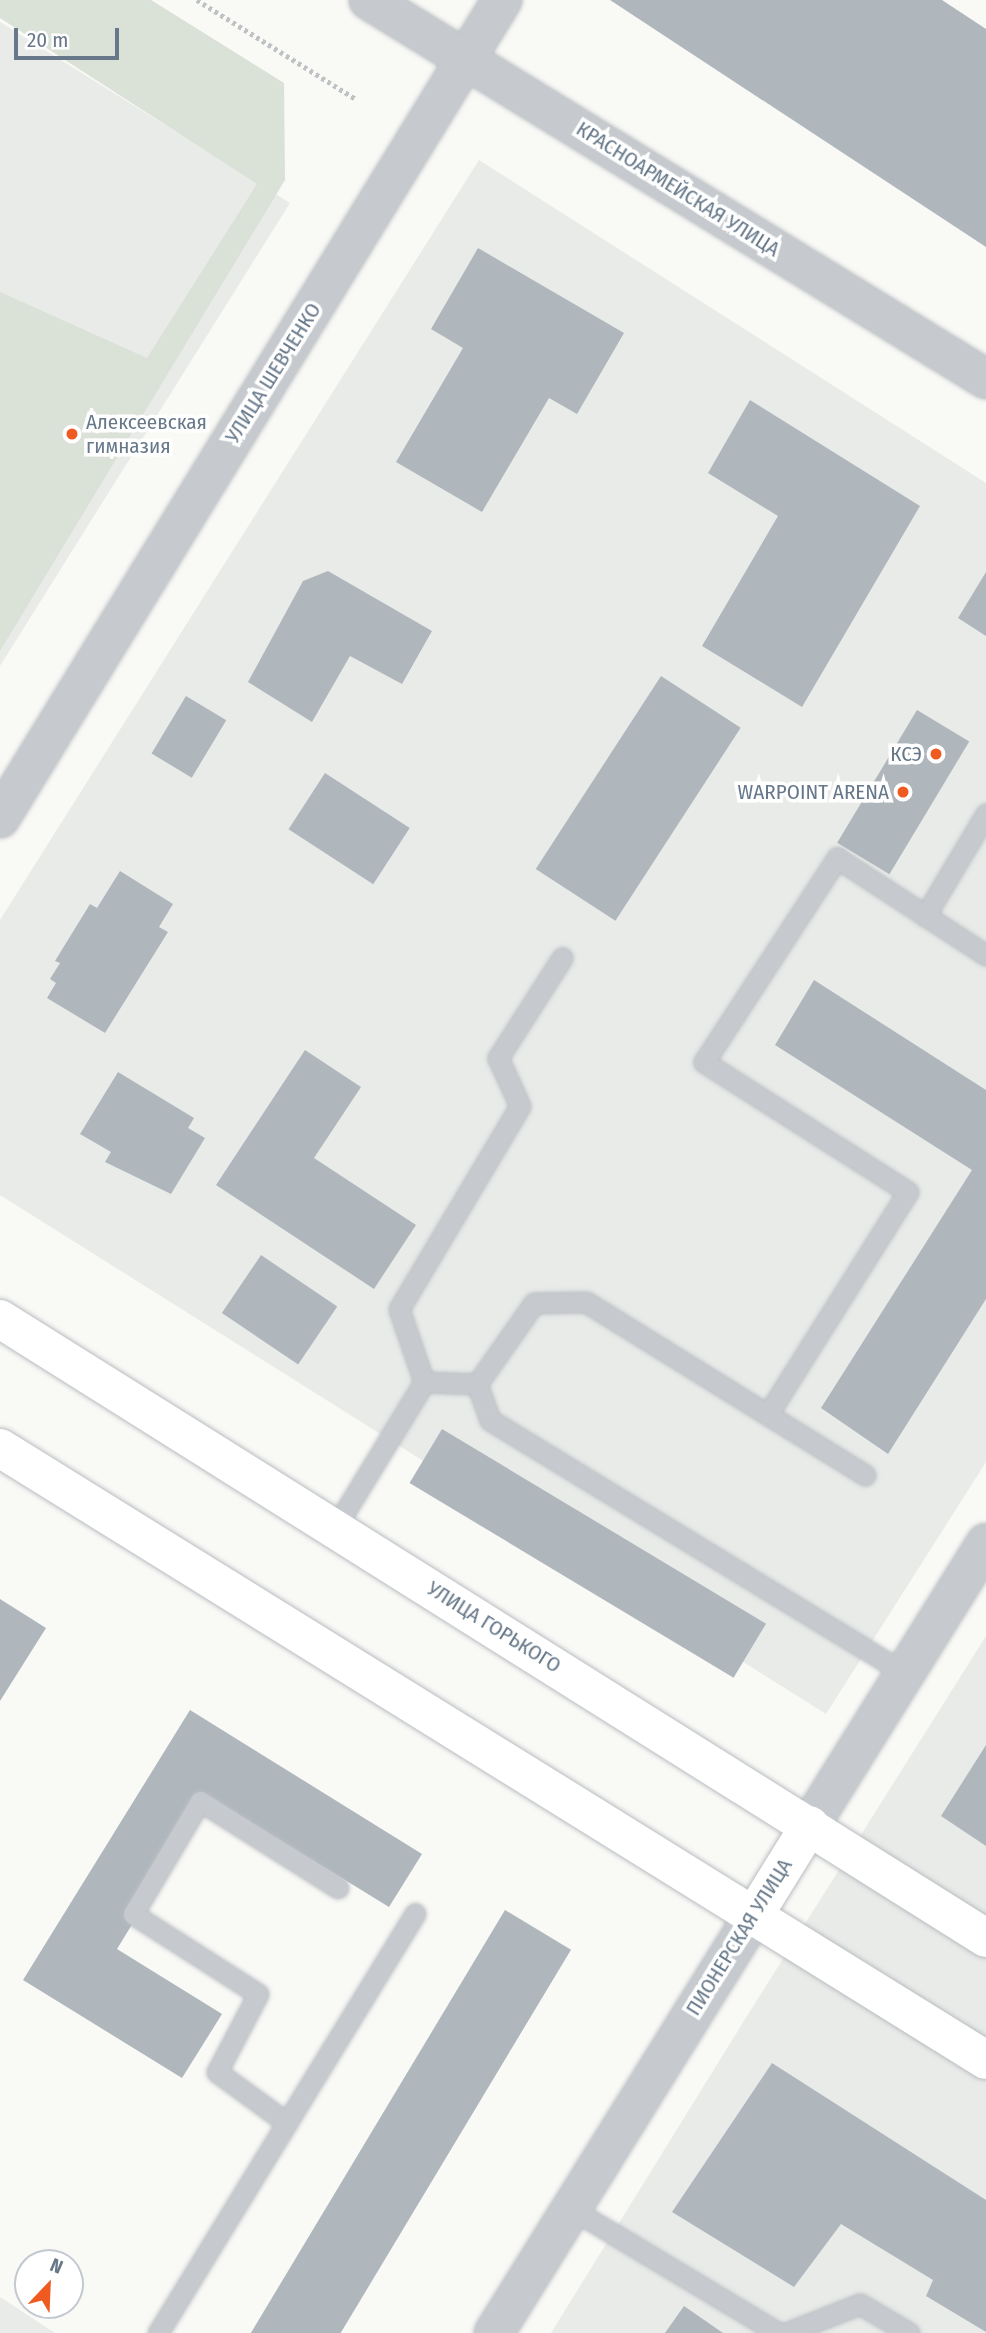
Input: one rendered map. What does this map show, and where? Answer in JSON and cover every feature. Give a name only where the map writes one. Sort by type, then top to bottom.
[{"type":"main road","name":"УЛИЦА ГОРЬКОГО","points":[[0,1319],[810,1825],[986,1938]]},
{"type":"main road","points":[[0,1448],[756,1912],[986,2060]]},
{"type":"main road","name":"ПИОНЕРСКАЯ УЛИЦА","points":[[756,1912],[810,1825]]},
{"type":"street","name":"КРАСНОАРМЕЙСКАЯ УЛИЦА","points":[[369,0],[986,379]]},
{"type":"street","name":"УЛИЦА ШЕВЧЕНКО","points":[[0,818],[502,0]]},
{"type":"street","name":"ПИОНЕРСКАЯ УЛИЦА","points":[[810,1825],[986,1543]]},
{"type":"street","name":"ПИОНЕРСКАЯ УЛИЦА","points":[[494,2333],[756,1912]]},
{"type":"lane","points":[[925,916],[986,814]]},
{"type":"lane","points":[[768,1414],[908,1192],[704,1062],[837,858],[986,955]]},
{"type":"lane","points":[[424,1382],[399,1309],[520,1106],[498,1058],[562,958]]},
{"type":"lane","points":[[477,1384],[534,1303],[561,1299],[586,1302],[865,1475]]},
{"type":"lane","points":[[424,1382],[477,1384]]},
{"type":"lane","points":[[335,1528],[424,1382]]},
{"type":"lane","points":[[477,1384],[490,1420],[905,1673]]},
{"type":"lane","points":[[287,2123],[217,2072],[258,1994],[133,1914],[200,1801],[338,1888]]},
{"type":"lane","points":[[158,2333],[415,1914]]},
{"type":"lane","points":[[572,2209],[778,2333]]},
{"type":"lane","points":[[786,2333],[860,2304],[909,2333]]},
{"type":"path","points":[[197,0],[356,99]]},
{"type":"shaded area","points":[[0,0],[151,0],[284,83],[285,180],[0,651],[0,292],[147,358],[257,184],[0,18]]},
{"type":"shaded area","name":"Алексеевская гимназия","points":[[0,22],[290,203],[0,666]]},
{"type":"shaded area","points":[[479,160],[986,483],[986,1462],[826,1714],[0,1195],[0,920]]},
{"type":"shaded area","points":[[986,1636],[986,2333],[551,2333],[747,2016]]},
{"type":"shaded area","points":[[0,2297],[14,2306],[14,2319],[34,2319],[55,2333],[0,2333]]},
{"type":"building","points":[[610,0],[942,0],[986,29],[986,247]]},
{"type":"building","points":[[478,248],[624,333],[577,414],[549,398],[482,512],[396,462],[463,348],[431,329]]},
{"type":"building","points":[[750,400],[920,506],[802,707],[702,646],[778,516],[708,473]]},
{"type":"building","points":[[328,571],[432,631],[402,684],[350,656],[312,722],[248,682],[303,581]]},
{"type":"building","points":[[986,572],[986,636],[958,618]]},
{"type":"building","points":[[661,676],[741,728],[615,921],[536,869]]},
{"type":"building","points":[[186,696],[226,720],[192,778],[151,753]]},
{"type":"building","name":"WARPOINT ARENA","points":[[917,710],[969,741],[889,874],[837,843]]},
{"type":"building","points":[[325,773],[410,828],[373,884],[289,829]]},
{"type":"building","points":[[120,871],[173,904],[159,927],[168,932],[105,1033],[47,998],[56,983],[50,979],[60,963],[55,961],[90,904],[97,908]]},
{"type":"building","points":[[814,980],[986,1090],[986,1299],[888,1454],[821,1408],[972,1170],[775,1045]]},
{"type":"building","points":[[305,1050],[361,1087],[314,1158],[416,1225],[374,1289],[216,1185]]},
{"type":"building","points":[[118,1072],[194,1118],[188,1128],[205,1138],[171,1194],[105,1162],[111,1152],[80,1134]]},
{"type":"building","points":[[261,1255],[337,1306],[298,1364],[222,1313]]},
{"type":"building","points":[[442,1429],[766,1624],[734,1678],[410,1483]]},
{"type":"building","points":[[0,1599],[46,1628],[0,1701]]},
{"type":"building","points":[[190,1710],[422,1854],[389,1907],[210,1797],[117,1949],[222,2014],[182,2078],[23,1980]]},
{"type":"building","points":[[986,1745],[986,1846],[941,1816]]},
{"type":"building","points":[[505,1910],[571,1950],[341,2333],[251,2333]]},
{"type":"building","points":[[772,2063],[986,2200],[986,2332],[926,2296],[933,2280],[841,2224],[794,2287],[672,2212]]},
{"type":"building","points":[[684,2306],[723,2333],[665,2333]]},
{"type":"place","name":"Алексеевская гимназия","points":[[72,434]]},
{"type":"place","name":"КСЭ","points":[[936,754]]},
{"type":"place","name":"WARPOINT ARENA","points":[[903,792]]}]
